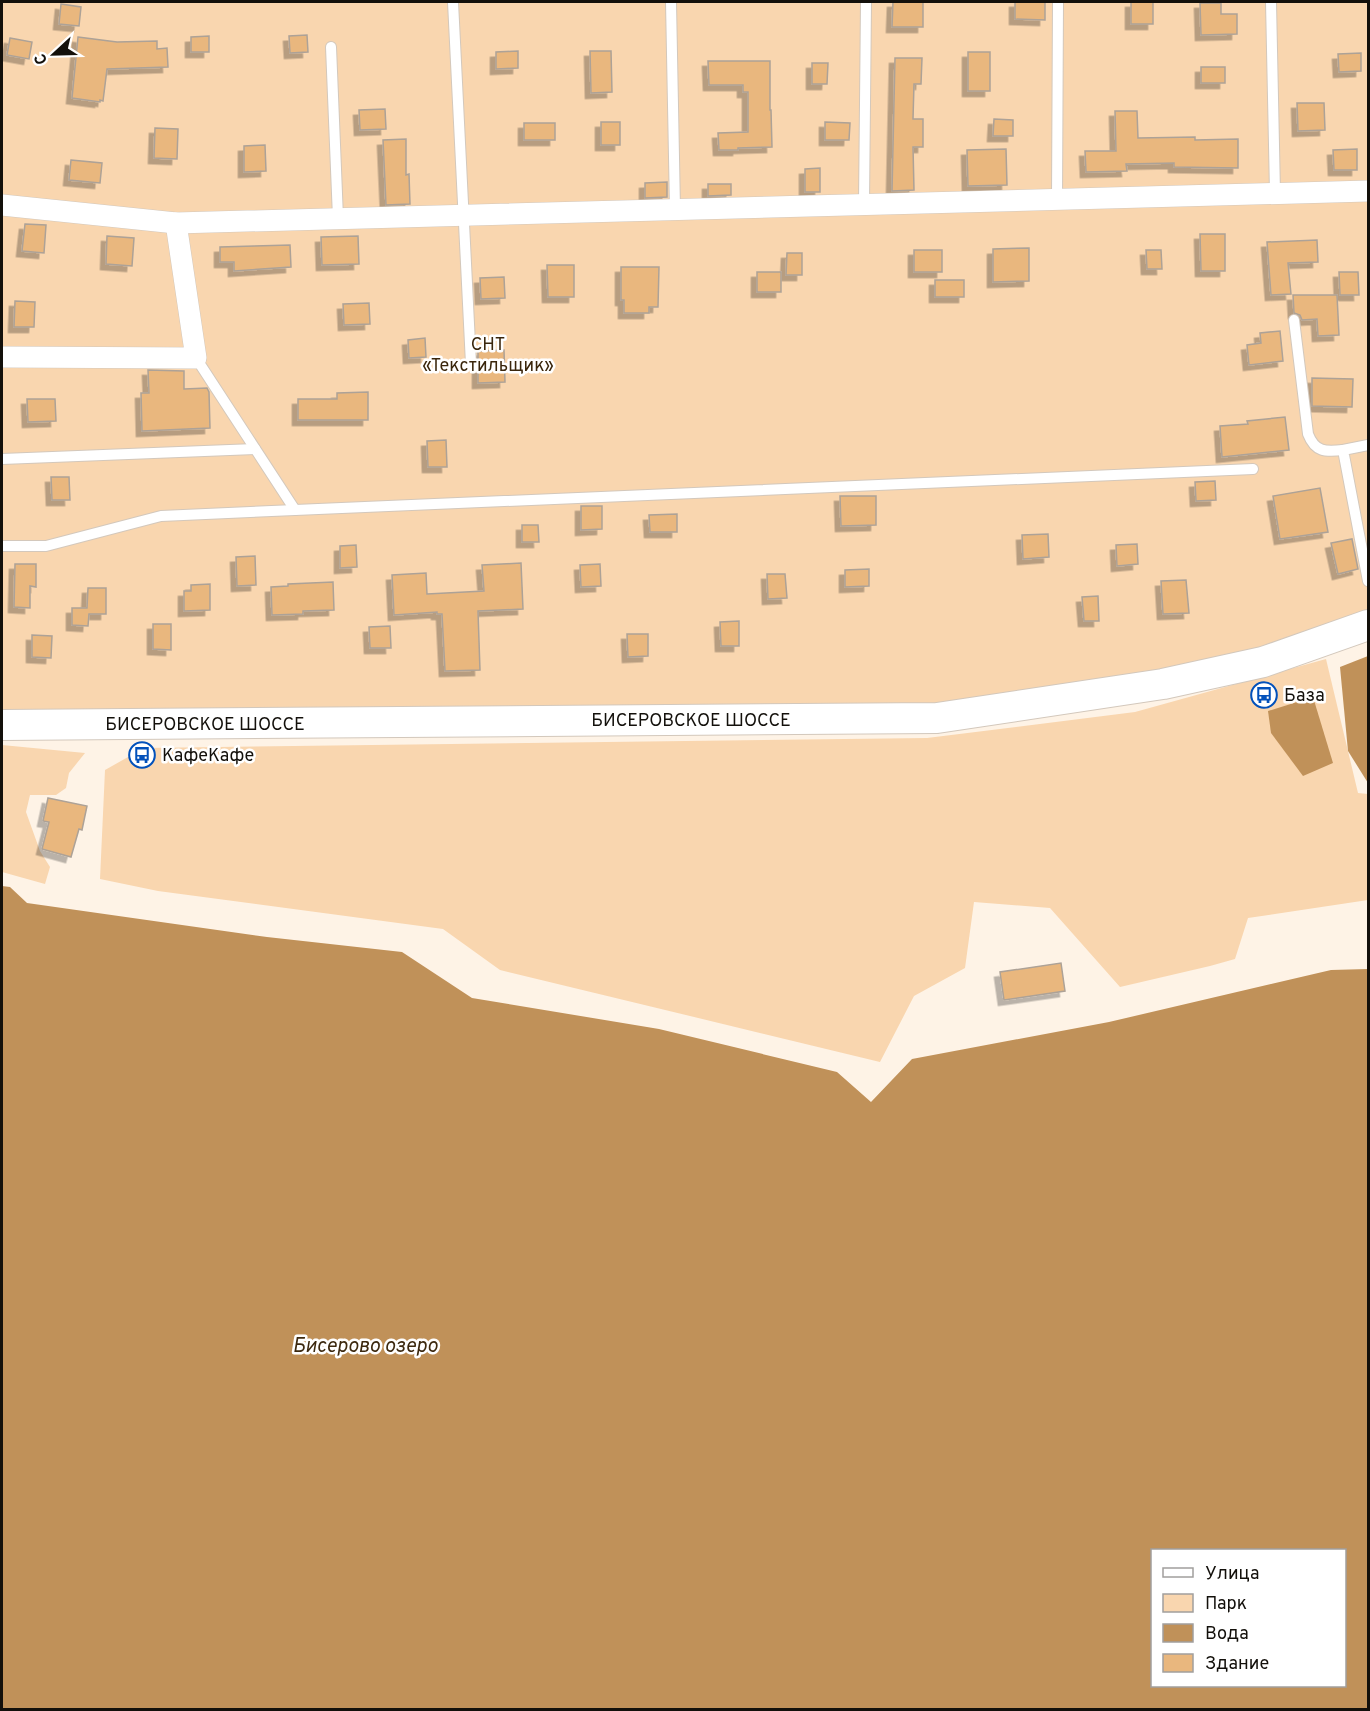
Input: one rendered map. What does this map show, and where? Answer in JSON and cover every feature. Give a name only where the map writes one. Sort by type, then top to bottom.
[{"type":"main road","name":"БИСЕРОВСКОЕ ШОССЕ","points":[[2,725],[937,718],[1196,677],[1263,662],[1368,625]]},
{"type":"street","points":[[2,205],[176,223],[1368,191]]},
{"type":"street","points":[[2,357],[196,358],[176,223]]},
{"type":"lane","points":[[453,2],[471,364]]},
{"type":"lane","points":[[671,2],[675,209]]},
{"type":"lane","points":[[864,204],[866,2]]},
{"type":"lane","points":[[1056,199],[1058,2]]},
{"type":"lane","points":[[1271,2],[1275,193]]},
{"type":"lane","points":[[331,47],[338,218]]},
{"type":"lane","points":[[1294,320],[1308,434],[1312,444],[1321,450],[1343,450],[1368,445]]},
{"type":"lane","points":[[196,358],[295,510]]},
{"type":"lane","points":[[2,459],[255,449]]},
{"type":"lane","points":[[1343,450],[1368,581]]},
{"type":"lane","points":[[2,546],[46,546],[161,516],[1253,469]]},
{"type":"green space","name":"СНТ «Текстильщик»","points":[[2,2],[1368,2],[1368,610],[1259,650],[1160,671],[935,705],[2,712]]},
{"type":"green space","points":[[1326,659],[1358,793],[1368,794],[1368,900],[1248,918],[1235,959],[1120,987],[1050,908],[974,902],[965,968],[914,996],[880,1062],[500,970],[443,929],[158,891],[100,879],[105,770],[144,748],[927,738],[1135,712]]},
{"type":"green space","points":[[2,745],[85,753],[69,773],[66,788],[56,795],[30,795],[26,812],[40,851],[50,867],[45,884],[2,872]]},
{"type":"water","points":[[1368,656],[1368,783],[1348,751],[1340,667]]},
{"type":"water","points":[[1313,697],[1333,763],[1303,776],[1271,733],[1268,711]]},
{"type":"water","name":"Бисерово озеро","points":[[2,886],[10,887],[27,903],[267,937],[402,952],[472,998],[659,1029],[837,1072],[871,1102],[912,1059],[1109,1022],[1331,970],[1368,969],[1368,1709],[2,1709]]},
{"type":"building","points":[[893,2],[923,2],[923,27],[892,27]]},
{"type":"building","points":[[1015,2],[1045,2],[1045,20],[1015,19]]},
{"type":"building","points":[[1131,2],[1153,2],[1153,24],[1131,24]]},
{"type":"building","points":[[1200,3],[1221,3],[1221,14],[1237,14],[1237,34],[1201,35]]},
{"type":"building","points":[[61,4],[81,7],[79,26],[59,24]]},
{"type":"building","points":[[307,35],[308,52],[290,53],[289,36]]},
{"type":"building","points":[[209,36],[209,52],[191,52],[191,37]]},
{"type":"building","points":[[78,37],[117,42],[157,41],[157,49],[167,48],[168,67],[107,69],[103,101],[72,98]]},
{"type":"building","points":[[10,38],[32,42],[29,59],[7,55]]},
{"type":"building","points":[[518,51],[518,68],[496,69],[496,52]]},
{"type":"building","points":[[590,51],[611,51],[612,92],[591,93]]},
{"type":"building","points":[[968,52],[990,52],[990,91],[968,91]]},
{"type":"building","points":[[1361,53],[1361,71],[1339,72],[1338,54]]},
{"type":"building","points":[[895,58],[922,58],[921,84],[914,84],[913,119],[923,119],[923,147],[913,147],[914,190],[892,191]]},
{"type":"building","points":[[708,61],[770,61],[772,147],[719,150],[718,133],[748,132],[748,92],[743,92],[743,85],[709,85]]},
{"type":"building","points":[[812,63],[828,63],[827,84],[812,84]]},
{"type":"building","points":[[1201,67],[1225,67],[1225,83],[1201,83]]},
{"type":"building","points":[[1297,103],[1324,103],[1325,130],[1298,131]]},
{"type":"building","points":[[385,109],[386,129],[360,130],[359,110]]},
{"type":"building","points":[[1115,111],[1137,111],[1138,138],[1238,139],[1238,168],[1174,167],[1174,163],[1126,164],[1127,171],[1086,172],[1085,151],[1116,151]]},
{"type":"building","points":[[994,119],[1013,120],[1013,136],[993,136]]},
{"type":"building","points":[[601,122],[620,122],[620,145],[601,145]]},
{"type":"building","points":[[825,122],[850,123],[849,140],[825,140]]},
{"type":"building","points":[[524,123],[555,123],[555,140],[524,140]]},
{"type":"building","points":[[155,128],[178,129],[177,159],[154,158]]},
{"type":"building","points":[[406,139],[406,175],[409,174],[410,204],[386,205],[383,140]]},
{"type":"building","points":[[265,145],[266,171],[244,172],[244,146]]},
{"type":"building","points":[[1006,149],[1007,185],[968,186],[967,150]]},
{"type":"building","points":[[1357,149],[1357,170],[1334,170],[1333,150]]},
{"type":"building","points":[[71,160],[102,163],[100,183],[69,180]]},
{"type":"building","points":[[820,168],[820,192],[805,192],[805,169]]},
{"type":"building","points":[[667,182],[667,197],[645,198],[645,183]]},
{"type":"building","points":[[708,184],[731,184],[731,195],[708,196]]},
{"type":"building","points":[[25,224],[46,225],[44,253],[22,251]]},
{"type":"building","points":[[1200,234],[1225,234],[1225,271],[1201,271]]},
{"type":"building","points":[[107,236],[134,238],[132,266],[106,264]]},
{"type":"building","points":[[358,236],[359,264],[322,265],[321,237]]},
{"type":"building","points":[[1317,240],[1318,262],[1288,263],[1291,294],[1271,295],[1267,242]]},
{"type":"building","points":[[290,245],[291,267],[234,271],[234,262],[220,262],[220,247]]},
{"type":"building","points":[[1029,248],[1029,281],[993,282],[993,249]]},
{"type":"building","points":[[914,250],[942,250],[942,272],[914,272]]},
{"type":"building","points":[[1146,250],[1161,250],[1162,269],[1147,269]]},
{"type":"building","points":[[787,253],[802,253],[802,275],[786,275]]},
{"type":"building","points":[[547,265],[574,265],[574,297],[548,297]]},
{"type":"building","points":[[621,267],[659,267],[658,307],[649,307],[649,313],[624,313],[624,300],[621,300]]},
{"type":"building","points":[[757,272],[781,272],[781,292],[757,292]]},
{"type":"building","points":[[1339,272],[1358,272],[1359,295],[1340,295]]},
{"type":"building","points":[[504,277],[505,298],[481,299],[480,278]]},
{"type":"building","points":[[935,280],[964,280],[964,297],[935,297]]},
{"type":"building","points":[[1293,295],[1337,295],[1339,335],[1318,336],[1317,319],[1302,320],[1300,315],[1294,313]]},
{"type":"building","points":[[15,301],[35,302],[34,327],[14,327]]},
{"type":"building","points":[[369,303],[370,324],[344,325],[343,304]]},
{"type":"building","points":[[1280,331],[1283,361],[1249,365],[1247,345],[1261,343],[1260,333]]},
{"type":"building","points":[[425,338],[426,357],[409,358],[408,340]]},
{"type":"building","points":[[504,350],[505,382],[478,383],[478,351]]},
{"type":"building","points":[[148,370],[184,371],[184,389],[207,388],[210,428],[142,431],[141,393],[149,393]]},
{"type":"building","points":[[1312,378],[1353,379],[1352,407],[1312,406]]},
{"type":"building","points":[[368,392],[368,420],[298,420],[298,399],[337,399],[337,393]]},
{"type":"building","points":[[27,399],[55,399],[56,421],[28,422]]},
{"type":"building","points":[[1285,417],[1289,450],[1222,457],[1220,426],[1248,424],[1247,421]]},
{"type":"building","points":[[446,440],[447,467],[428,467],[427,441]]},
{"type":"building","points":[[51,477],[69,477],[70,500],[52,500]]},
{"type":"building","points":[[1215,481],[1216,500],[1196,501],[1195,482]]},
{"type":"building","points":[[1320,488],[1328,532],[1280,539],[1273,496]]},
{"type":"building","points":[[840,496],[876,496],[876,525],[841,526]]},
{"type":"building","points":[[581,506],[602,506],[602,529],[581,530]]},
{"type":"building","points":[[677,514],[677,532],[650,532],[649,515]]},
{"type":"building","points":[[522,525],[538,525],[539,542],[522,542]]},
{"type":"building","points":[[1048,534],[1049,557],[1023,559],[1022,535]]},
{"type":"building","points":[[1352,539],[1358,569],[1338,574],[1331,543]]},
{"type":"building","points":[[1137,544],[1138,564],[1117,566],[1116,545]]},
{"type":"building","points":[[356,545],[357,567],[340,568],[340,546]]},
{"type":"building","points":[[255,556],[256,585],[237,586],[236,557]]},
{"type":"building","points":[[521,563],[523,609],[478,611],[480,670],[445,671],[442,614],[437,614],[437,612],[394,615],[392,575],[426,573],[427,594],[484,591],[482,565]]},
{"type":"building","points":[[15,564],[36,564],[36,587],[30,586],[30,608],[14,607]]},
{"type":"building","points":[[600,564],[601,586],[581,587],[580,565]]},
{"type":"building","points":[[869,569],[869,586],[845,587],[845,570]]},
{"type":"building","points":[[767,574],[785,574],[787,598],[768,599]]},
{"type":"building","points":[[1186,580],[1189,613],[1163,614],[1161,581]]},
{"type":"building","points":[[333,582],[334,610],[272,615],[271,587]]},
{"type":"building","points":[[210,584],[210,610],[184,611],[184,591],[191,591],[191,585]]},
{"type":"building","points":[[88,588],[106,588],[106,614],[89,614],[88,626],[72,625],[72,608],[87,608]]},
{"type":"building","points":[[1098,596],[1099,621],[1084,621],[1082,597]]},
{"type":"building","points":[[739,621],[739,646],[721,646],[720,622]]},
{"type":"building","points":[[153,624],[171,624],[171,650],[153,649]]},
{"type":"building","points":[[390,626],[391,648],[370,648],[369,627]]},
{"type":"building","points":[[627,634],[648,634],[648,656],[628,657]]},
{"type":"building","points":[[32,635],[52,636],[51,658],[32,657]]},
{"type":"building","points":[[48,798],[87,806],[82,830],[79,829],[71,857],[42,849],[49,822],[43,821]]},
{"type":"building","points":[[1061,963],[1065,991],[1004,1000],[1000,972]]},
{"type":"place","name":"База","points":[[1264,695]]},
{"type":"place","name":"КафеКафе","points":[[142,755]]}]
